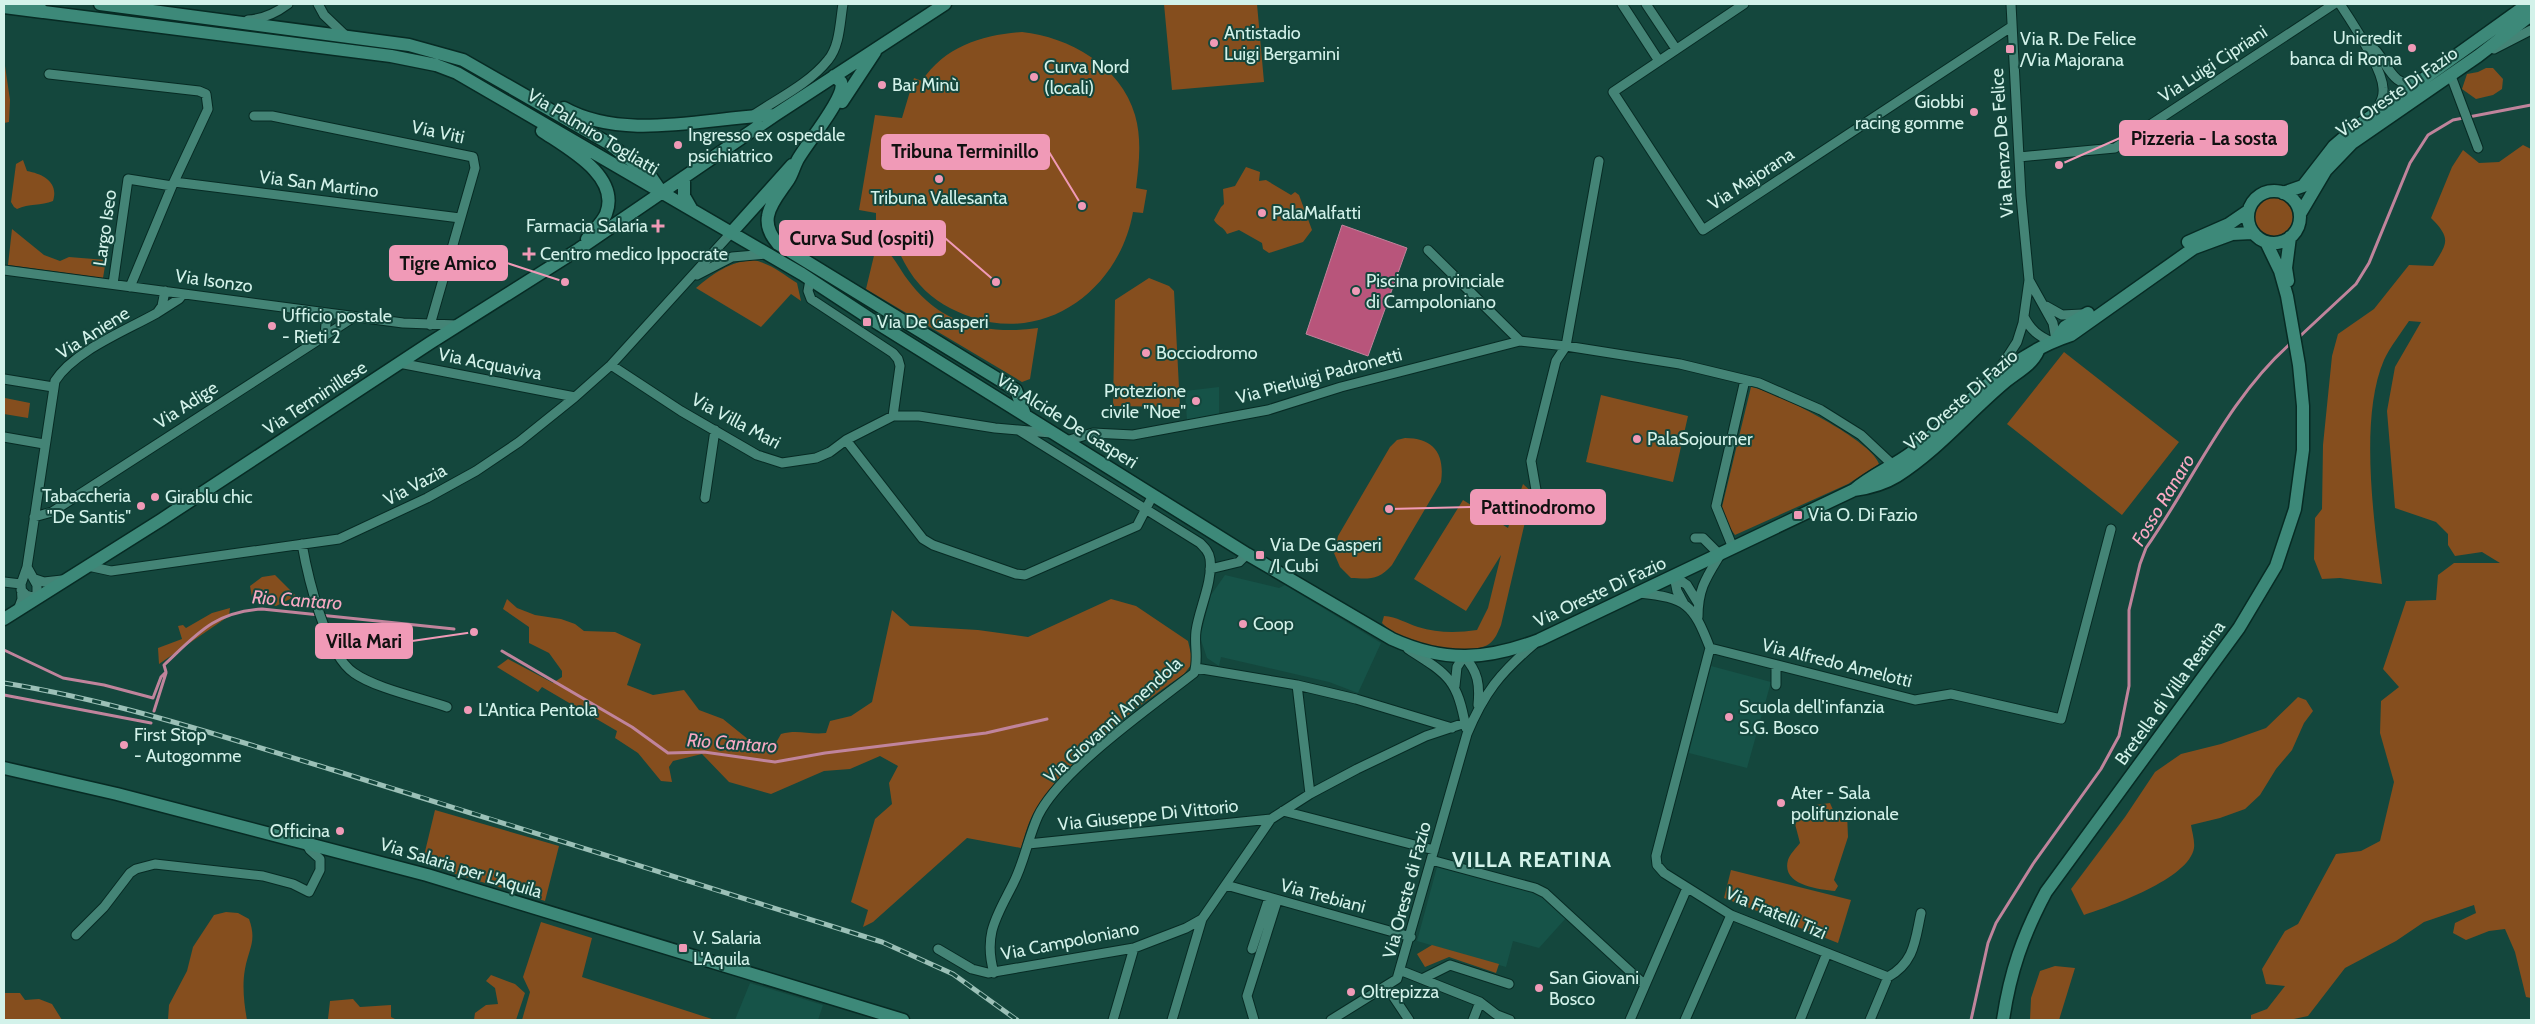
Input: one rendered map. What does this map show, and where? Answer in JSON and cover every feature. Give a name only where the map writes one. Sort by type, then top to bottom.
[{"type":"street","name":"Via Palmiro Togliatti","points":[[100,4],[409,45],[463,60],[608,143],[649,174],[661,193]]},
{"type":"street","points":[[224,21],[259,19],[276,13],[288,4]]},
{"type":"street","points":[[318,4],[324,15],[347,37]]},
{"type":"street","points":[[752,116],[796,88],[829,60],[838,40],[843,4]]},
{"type":"street","points":[[818,131],[827,124],[877,48],[945,4]]},
{"type":"street","points":[[1622,4],[1659,61]]},
{"type":"street","points":[[1646,4],[1676,49]]},
{"type":"street","name":"Via Majorana","points":[[1744,4],[1613,92],[1703,230],[2012,27]]},
{"type":"street","name":"Via Renzo De Felice","points":[[1995,376],[2017,342],[2024,316],[2028,280],[2011,4]]},
{"type":"street","name":"Via Luigi Cipriani","points":[[2019,157],[2115,148],[2334,4]]},
{"type":"street","points":[[2340,4],[2365,42],[2383,82],[2383,96],[2374,115]]},
{"type":"street","name":"Via Oreste Di Fazio","points":[[2283,192],[2303,186],[2334,146],[2528,4]]},
{"type":"street","name":"Via Palmiro Togliatti","points":[[4,6],[39,8],[391,56],[436,66],[473,81],[661,193]]},
{"type":"street","name":"Via Oreste Di Fazio","points":[[2300,214],[2326,170],[2352,143],[2451,76],[2531,15]]},
{"type":"street","points":[[2478,56],[2531,30]]},
{"type":"street","points":[[2365,42],[2377,51],[2391,73],[2401,82],[2412,84],[2424,80]]},
{"type":"street","name":"Via Terminillese","points":[[9,616],[430,343],[579,249],[877,48]]},
{"type":"street","points":[[49,74],[198,91],[206,94],[208,109],[173,184]]},
{"type":"street","points":[[490,74],[516,81],[573,113],[607,123],[636,126],[775,115]]},
{"type":"street","points":[[731,233],[797,160],[818,131],[842,91],[841,82],[834,76]]},
{"type":"street","points":[[2451,76],[2478,148]]},
{"type":"street","points":[[473,81],[588,164],[602,179],[608,198],[605,216],[579,249]]},
{"type":"street","name":"Via Viti","points":[[254,116],[272,116],[467,154],[476,162],[430,325]]},
{"type":"street","points":[[797,160],[790,177],[768,213],[767,223],[772,236],[778,244],[1016,390],[1025,415]]},
{"type":"street","points":[[1534,510],[1536,490],[1531,461],[1556,362],[1566,346],[1599,161]]},
{"type":"street","points":[[684,177],[684,196],[693,211]]},
{"type":"street","name":"Largo Iseo","points":[[113,284],[128,179],[173,184],[130,287]]},
{"type":"street","name":"Via San Martino","points":[[173,184],[460,218]]},
{"type":"street","points":[[2266,242],[2281,242],[2290,237],[2298,227],[2300,214],[2294,201],[2283,192],[2269,191],[2262,193],[2252,202],[2248,211],[2248,222],[2252,232],[2266,242],[2280,271],[2287,296]]},
{"type":"street","name":"Via Alcide De Gasperi","points":[[661,193],[810,280],[1247,554],[1392,639],[1433,653],[1464,656]]},
{"type":"street","points":[[2054,341],[2066,328],[2189,241],[2229,224],[2248,211]]},
{"type":"street","points":[[2038,351],[2054,341],[2071,334],[2194,248],[2223,237],[2252,232]]},
{"type":"street","name":"Via Vazia","points":[[88,566],[111,571],[339,539],[355,534],[427,498],[476,471],[519,442],[575,397],[611,365],[731,233]]},
{"type":"street","points":[[2287,296],[2286,263],[2290,237]]},
{"type":"street","points":[[1428,250],[1520,341]]},
{"type":"street","name":"Via Vazia","points":[[688,281],[732,257],[766,254]]},
{"type":"street","name":"Via Isonzo","points":[[4,271],[327,313],[430,325],[458,325]]},
{"type":"street","points":[[810,280],[808,291],[812,299],[893,353],[898,359],[900,366],[893,416]]},
{"type":"street","points":[[2028,280],[2052,323],[2054,341]]},
{"type":"street","name":"Via Aniene","points":[[157,313],[162,306],[166,291]]},
{"type":"street","name":"Via Aniene","points":[[53,387],[63,369],[78,358],[157,313],[179,299],[183,294]]},
{"type":"street","name":"Bretella di Villa Reatina","points":[[2003,1020],[2014,965],[2025,931],[2046,892],[2239,628],[2276,566],[2294,509],[2303,450],[2303,406],[2299,365],[2287,296]]},
{"type":"street","points":[[2042,303],[2062,315],[2075,316],[2090,312]]},
{"type":"street","points":[[325,335],[327,313]]},
{"type":"street","name":"Via Adige","points":[[34,517],[52,512],[354,316]]},
{"type":"street","points":[[2024,316],[2034,332],[2054,341]]},
{"type":"street","points":[[420,324],[430,330],[430,343]]},
{"type":"street","points":[[430,325],[441,336]]},
{"type":"street","name":"Via Pierluigi Padronetti","points":[[1066,441],[1093,433],[1133,435],[1268,410],[1360,382],[1520,341],[1566,346],[1680,364],[1745,380],[1821,410],[1861,435],[1893,465]]},
{"type":"street","name":"Via Oreste Di Fazio","points":[[1464,656],[1479,657],[1509,651],[1539,640],[1854,490],[1866,479],[1893,465],[1916,448],[1995,376],[2028,353],[2038,351]]},
{"type":"street","name":"Via Oreste Di Fazio","points":[[1854,490],[1872,488],[1896,477],[1918,461],[2005,382],[2034,360],[2038,351]]},
{"type":"street","name":"Via Acquaviva","points":[[399,363],[575,397]]},
{"type":"street","name":"Via Villa Mari","points":[[611,365],[757,455],[782,463],[816,458],[840,447],[846,440],[893,416],[919,416],[1020,431],[1054,433]]},
{"type":"street","points":[[4,379],[53,387],[27,567],[21,587],[22,599],[9,616]]},
{"type":"street","points":[[1733,548],[1716,506],[1745,380]]},
{"type":"street","points":[[704,498],[715,430]]},
{"type":"street","points":[[1020,431],[1200,543],[1207,550],[1210,569],[1239,562],[1247,554]]},
{"type":"street","points":[[4,437],[44,444]]},
{"type":"street","points":[[846,440],[923,539],[940,548],[1016,574],[1024,575],[1137,526],[1153,495]]},
{"type":"street","name":"Via Alfredo Amelotti","points":[[1710,648],[1915,700],[1951,694],[2061,719],[2111,529]]},
{"type":"street","points":[[1695,538],[1703,538],[1720,555],[1704,582],[1698,603],[1698,617],[1710,648]]},
{"type":"street","points":[[302,544],[315,598],[339,658],[355,675],[447,707]]},
{"type":"street","points":[[4,582],[21,587],[26,595],[36,598],[34,579],[27,567]]},
{"type":"street","name":"Via Giovanni Amendola","points":[[994,972],[990,954],[990,930],[996,913],[1014,882],[1039,816],[1052,795],[1078,768],[1194,673],[1198,663],[1195,635],[1210,569]]},
{"type":"street","points":[[1674,576],[1687,584],[1698,603]]},
{"type":"street","points":[[1674,576],[1677,592],[1684,604],[1698,617]]},
{"type":"street","points":[[34,579],[53,582],[67,579]]},
{"type":"street","points":[[1639,593],[1659,595],[1684,604]]},
{"type":"street","points":[[1392,639],[1439,668],[1447,675],[1455,687]]},
{"type":"street","points":[[1478,707],[1500,675],[1539,640]]},
{"type":"street","name":"Via Fratelli Tizi","points":[[1710,648],[1656,856],[1657,865],[1664,873],[1731,915],[1888,977]]},
{"type":"street","points":[[1467,734],[1455,687],[1455,676],[1464,656],[1476,672],[1479,680],[1478,707]]},
{"type":"street","points":[[1776,665],[1776,685]]},
{"type":"street","points":[[1196,668],[1297,685],[1356,699],[1452,728]]},
{"type":"street","points":[[1297,685],[1310,794]]},
{"type":"street","name":"Via Oreste di Fazio","points":[[1331,1020],[1398,979],[1467,734],[1478,707]]},
{"type":"street","name":"Via Campoloniano","points":[[938,949],[972,969],[994,972],[1134,948],[1186,928],[1202,919],[1271,819],[1310,794],[1426,736],[1465,723]]},
{"type":"street","name":"Via Salaria per L'Aquila","points":[[4,768],[306,842],[427,875],[903,1020]]},
{"type":"street","points":[[1283,811],[1434,850]]},
{"type":"street","name":"Via Giuseppe Di Vittorio","points":[[1028,844],[1271,819]]},
{"type":"street","points":[[76,935],[104,907],[130,873],[136,869],[155,864],[263,876],[293,884],[309,892],[320,870],[320,858],[310,850],[306,842]]},
{"type":"street","points":[[1431,860],[1535,888],[1545,893],[1645,985]]},
{"type":"street","name":"Via Trebiani","points":[[1226,885],[1411,937]]},
{"type":"street","points":[[1630,1020],[1687,888]]},
{"type":"street","points":[[1252,949],[1273,899]]},
{"type":"street","points":[[1254,1020],[1247,996],[1273,899]]},
{"type":"street","points":[[1870,1020],[1888,977],[1899,971],[1910,958],[1921,913]]},
{"type":"street","points":[[1685,1020],[1731,915]]},
{"type":"street","points":[[1172,1020],[1202,919]]},
{"type":"street","points":[[1113,1020],[1134,948]]},
{"type":"street","points":[[1800,1020],[1827,953]]},
{"type":"street","points":[[1424,978],[1450,965],[1509,984]]},
{"type":"street","points":[[1402,970],[1480,1002],[1497,1015],[1510,1020]]},
{"type":"street","points":[[1387,987],[1409,1020]]},
{"type":"street","points":[[1473,1020],[1480,1002]]},
{"type":"shaded area","name":"Antistadio Luigi Bergamini","points":[[1164,4],[1257,4],[1264,82],[1172,90]]},
{"type":"shaded area","points":[[1022,32],[1058,40],[1075,48],[1091,57],[1118,82],[1128,98],[1135,115],[1139,133],[1136,188],[1147,190],[1143,213],[1133,212],[1125,239],[1113,264],[1096,285],[1076,303],[1053,315],[1027,323],[1000,323],[964,315],[931,295],[920,285],[907,268],[892,235],[876,236],[876,213],[859,210],[875,115],[902,118],[914,78],[922,81],[931,69],[953,51],[966,44],[993,36]]},
{"type":"shaded area","points":[[4,59],[10,100],[9,122],[4,123]]},
{"type":"shaded area","points":[[2486,68],[2493,68],[2503,79],[2502,89],[2493,95],[2476,99],[2462,89],[2467,74]]},
{"type":"shaded area","points":[[2523,145],[2531,149],[2531,998],[2526,997],[2515,952],[2505,929],[2489,931],[2466,940],[2453,933],[2455,923],[2476,913],[2474,905],[2424,922],[2396,941],[2345,968],[2308,1016],[2289,1020],[2251,1020],[2251,1015],[2267,1009],[2285,986],[2266,984],[2262,969],[2285,931],[2298,924],[2336,854],[2361,851],[2380,841],[2394,782],[2380,733],[2381,701],[2399,687],[2383,669],[2406,601],[2436,600],[2438,575],[2454,563],[2500,563],[2482,552],[2455,556],[2448,545],[2448,534],[2436,522],[2395,508],[2387,411],[2395,367],[2421,322],[2409,321],[2384,360],[2376,384],[2372,411],[2370,440],[2371,470],[2375,531],[2382,584],[2340,578],[2322,579],[2314,559],[2315,518],[2322,509],[2323,445],[2332,356],[2338,334],[2374,309],[2409,265],[2433,266],[2442,252],[2445,236],[2431,218],[2452,167],[2463,150],[2479,163],[2499,162]]},
{"type":"shaded area","points":[[23,160],[27,171],[39,174],[52,184],[54,189],[53,201],[17,209],[14,207],[11,202],[16,164]]},
{"type":"shaded area","name":"PalaMalfatti","points":[[1246,167],[1260,172],[1259,181],[1266,180],[1291,195],[1295,192],[1299,195],[1312,230],[1303,242],[1269,253],[1263,249],[1262,243],[1239,230],[1227,234],[1215,222],[1214,220],[1224,204],[1223,189],[1235,186]]},
{"type":"shaded area","points":[[2277,197],[2284,200],[2290,206],[2293,217],[2292,225],[2284,234],[2277,237],[2269,237],[2262,234],[2254,225],[2253,213],[2256,206],[2265,198]]},
{"type":"shaded area","name":"Piscina provinciale di Campoloniano","points":[[1342,225],[1407,248],[1368,356],[1306,334]]},
{"type":"shaded area","points":[[12,229],[44,255],[60,261],[69,257],[106,260],[103,278],[8,265]]},
{"type":"shaded area","points":[[877,243],[892,257],[906,278],[924,298],[952,318],[968,324],[1002,330],[1038,328],[1030,379],[1022,382],[866,289]]},
{"type":"shaded area","points":[[753,260],[771,266],[797,283],[801,301],[791,294],[761,327],[696,288],[722,269],[736,263]]},
{"type":"shaded area","name":"Bocciodromo","points":[[1149,278],[1169,286],[1174,291],[1180,407],[1113,406],[1115,300]]},
{"type":"shaded area","points":[[2064,352],[2179,442],[2122,515],[2007,424]]},
{"type":"shaded area","points":[[1219,387],[1219,414],[1187,421],[1185,391]]},
{"type":"shaded area","points":[[1751,387],[1780,397],[1822,418],[1860,443],[1873,454],[1879,464],[1848,484],[1735,535],[1727,524],[1722,507]]},
{"type":"shaded area","name":"PalaSojourner","points":[[1601,395],[1688,416],[1673,482],[1586,462]]},
{"type":"shaded area","points":[[5,398],[30,403],[28,418],[4,414]]},
{"type":"shaded area","points":[[1405,438],[1423,441],[1435,449],[1441,463],[1441,482],[1392,565],[1383,574],[1374,578],[1351,578],[1340,567],[1334,553],[1338,536],[1390,447],[1397,440]]},
{"type":"shaded area","points":[[1523,484],[1532,492],[1501,625],[1496,636],[1489,644],[1465,650],[1433,646],[1403,636],[1382,623],[1384,616],[1432,630],[1455,632],[1477,630],[1488,608],[1501,555],[1466,611],[1414,579],[1463,500],[1508,528]]},
{"type":"shaded area","points":[[275,575],[296,596],[276,606],[260,602],[252,597],[250,586],[262,577]]},
{"type":"shaded area","points":[[1225,575],[1279,588],[1285,585],[1381,643],[1358,693],[1329,682],[1221,657],[1219,666],[1207,658],[1200,637],[1211,595]]},
{"type":"shaded area","points":[[507,599],[517,608],[535,615],[561,619],[575,624],[584,631],[615,632],[641,644],[627,685],[653,695],[684,690],[699,710],[723,719],[749,740],[773,748],[781,734],[793,732],[826,733],[830,721],[851,716],[872,702],[892,610],[910,626],[978,630],[1028,637],[1111,599],[1136,606],[1188,641],[1192,658],[1191,665],[1184,674],[1100,738],[1061,777],[1032,816],[1021,848],[967,838],[873,922],[863,927],[868,910],[851,902],[875,819],[892,804],[889,783],[898,766],[880,756],[850,769],[824,771],[771,794],[729,782],[702,754],[673,761],[669,767],[672,782],[661,781],[638,753],[615,738],[617,731],[542,687],[538,692],[497,667],[508,659],[553,683],[562,677],[562,671],[549,653],[529,643],[529,627],[503,609]]},
{"type":"shaded area","points":[[230,608],[229,616],[159,664],[158,648],[182,639],[178,626],[183,625],[186,628],[212,613]]},
{"type":"shaded area","name":"Scuola dell'infanzia S.G. Bosco","points":[[1711,666],[1771,682],[1747,768],[1689,753]]},
{"type":"shaded area","points":[[2298,697],[2306,700],[2313,711],[2304,723],[2292,750],[2276,769],[2260,795],[2245,809],[2220,818],[2191,825],[2194,848],[2189,859],[2164,880],[2129,898],[2084,915],[2071,889],[2125,817],[2155,772],[2181,754],[2221,744],[2266,728]]},
{"type":"shaded area","points":[[1830,803],[1837,819],[1847,813],[1848,837],[1834,880],[1838,886],[1835,891],[1802,884],[1790,875],[1787,868],[1789,858],[1800,843],[1795,824],[1802,816],[1816,817],[1816,805]]},
{"type":"shaded area","points":[[435,810],[559,846],[545,901],[422,864]]},
{"type":"shaded area","points":[[1437,867],[1538,893],[1566,918],[1539,948],[1513,941],[1506,967],[1417,941]]},
{"type":"shaded area","points":[[1731,870],[1851,900],[1838,943],[1724,898]]},
{"type":"shaded area","points":[[226,912],[238,913],[249,919],[251,927],[252,944],[245,969],[244,981],[244,1001],[247,1020],[168,1020],[169,1005],[187,971],[193,947],[214,915]]},
{"type":"shaded area","points":[[541,922],[592,938],[582,977],[715,1020],[522,1020],[530,992],[523,977]]},
{"type":"shaded area","points":[[1432,945],[1499,964],[1496,973],[1449,957],[1425,967],[1417,954]]},
{"type":"shaded area","points":[[2055,966],[2075,968],[2059,1020],[2030,1020],[2031,998],[2040,971]]},
{"type":"shaded area","points":[[491,975],[515,984],[525,993],[516,1020],[474,1020],[475,1013],[486,1005],[498,1004],[495,988],[486,981]]},
{"type":"shaded area","points":[[750,983],[823,1005],[818,1020],[735,1020]]},
{"type":"shaded area","points":[[4,993],[20,993],[25,1000],[39,999],[52,1004],[62,1020],[4,1020]]},
{"type":"shaded area","points":[[353,999],[360,1007],[391,1005],[391,1017],[397,1020],[325,1020],[328,1019],[330,1001]]},
{"type":"waterway","name":"Fosso Ranaro","points":[[2298,338],[2356,284],[2369,263],[2410,163],[2428,135],[2453,120],[2531,105]]},
{"type":"waterway","name":"Fosso Ranaro","points":[[1971,1020],[1988,943],[1996,923],[2033,864],[2101,769],[2119,736],[2129,686],[2129,610],[2140,564],[2146,548],[2230,414],[2249,388],[2291,343]]},
{"type":"waterway","name":"Rio Cantaro","points":[[4,650],[63,678],[104,685],[153,698],[161,677],[166,672],[164,665],[186,644],[207,626],[245,611],[262,609],[454,629]]},
{"type":"waterway","name":"Rio Cantaro","points":[[502,651],[632,727],[668,753],[704,752],[775,762],[825,753],[986,733],[1047,719]]},
{"type":"waterway","name":"Rio Cantaro","points":[[154,711],[166,673]]},
{"type":"waterway","name":"Rio Cantaro","points":[[4,695],[151,723]]},
{"type":"railway","points":[[4,683],[129,710],[211,733],[470,812],[882,942],[953,974],[1017,1020]]},
{"type":"place","name":"Antistadio Luigi Bergamini","points":[[1214,43]]},
{"type":"place","name":"Unicredit banca di Roma","points":[[2412,48]]},
{"type":"place","name":"Via R. De Felice /Via Majorana","points":[[2010,49]]},
{"type":"place","name":"Curva Nord (locali)","points":[[1034,77]]},
{"type":"place","name":"Bar Minù","points":[[882,85]]},
{"type":"place","name":"Giobbi racing gomme","points":[[1974,112]]},
{"type":"place","name":"Ingresso ex ospedale psichiatrico","points":[[678,145]]},
{"type":"place","name":"Pizzeria - La sosta","points":[[2059,165]]},
{"type":"place","name":"Tribuna Vallesanta","points":[[939,179]]},
{"type":"place","name":"Tribuna Terminillo","points":[[1082,206]]},
{"type":"place","name":"PalaMalfatti","points":[[1262,213]]},
{"type":"place","name":"Farmacia Salaria","points":[[658,226]]},
{"type":"place","name":"Centro medico Ippocrate","points":[[529,254]]},
{"type":"place","name":"Tigre Amico","points":[[565,282]]},
{"type":"place","name":"Curva Sud (ospiti)","points":[[996,282]]},
{"type":"place","name":"Piscina provinciale di Campoloniano","points":[[1356,291]]},
{"type":"place","name":"Via De Gasperi","points":[[867,322]]},
{"type":"place","name":"Ufficio postale - Rieti 2","points":[[272,326]]},
{"type":"place","name":"Bocciodromo","points":[[1146,353]]},
{"type":"place","name":"Protezione civile \"Noe\"","points":[[1196,401]]},
{"type":"place","name":"PalaSojourner","points":[[1637,439]]},
{"type":"place","name":"Girablu chic","points":[[155,497]]},
{"type":"place","name":"Tabaccheria \"De Santis\"","points":[[141,506]]},
{"type":"place","name":"Pattinodromo","points":[[1389,509]]},
{"type":"place","name":"Via O. Di Fazio","points":[[1798,515]]},
{"type":"place","name":"Via De Gasperi /I Cubi","points":[[1260,555]]},
{"type":"place","name":"Coop","points":[[1243,624]]},
{"type":"place","name":"Villa Mari","points":[[474,632]]},
{"type":"place","name":"L'Antica Pentola","points":[[468,710]]},
{"type":"place","name":"Scuola dell'infanzia S.G. Bosco","points":[[1729,717]]},
{"type":"place","name":"First Stop - Autogomme","points":[[124,745]]},
{"type":"place","name":"Ater - Sala polifunzionale","points":[[1781,803]]},
{"type":"place","name":"Officina","points":[[340,831]]},
{"type":"place","name":"V. Salaria L'Aquila","points":[[683,948]]},
{"type":"place","name":"San Giovani Bosco","points":[[1539,988]]},
{"type":"place","name":"Oltrepizza","points":[[1351,992]]},
{"type":"district","name":"VILLA REATINA","points":[[1532,859]]}]
